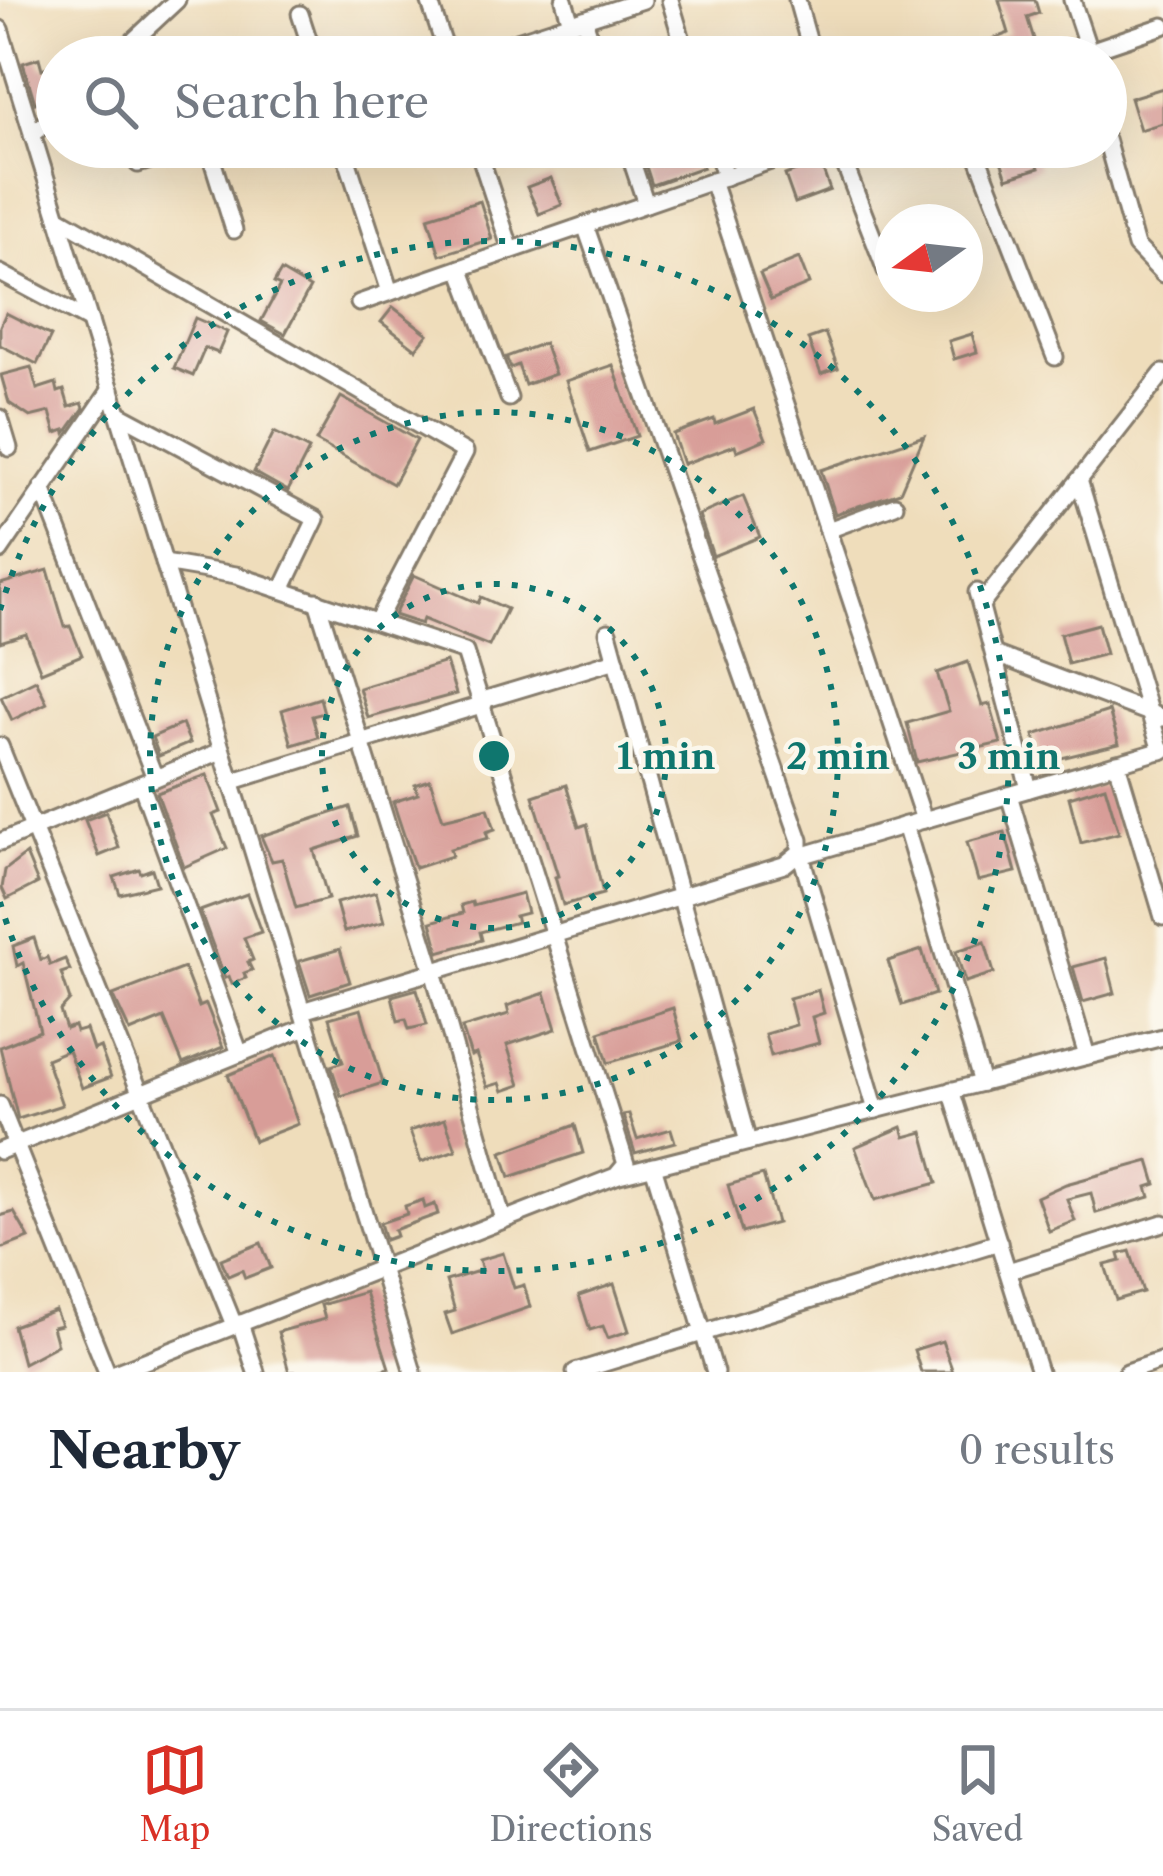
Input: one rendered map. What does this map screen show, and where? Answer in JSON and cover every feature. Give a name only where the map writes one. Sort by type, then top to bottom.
[{"type":"street","points":[[138,36],[177,0]]},
{"type":"street","points":[[429,0],[441,36]]},
{"type":"street","points":[[564,0],[585,36]]},
{"type":"street","points":[[532,36],[643,0]]},
{"type":"street","points":[[670,0],[681,36]]},
{"type":"street","points":[[797,0],[807,36]]},
{"type":"street","points":[[1072,0],[1078,36]]},
{"type":"street","points":[[300,14],[307,36]]},
{"type":"street","points":[[1127,39],[1163,26]]},
{"type":"street","points":[[0,29],[36,148]]},
{"type":"street","points":[[32,135],[36,131]]},
{"type":"street","points":[[42,168],[413,1372]]},
{"type":"street","points":[[215,168],[234,230]]},
{"type":"street","points":[[350,168],[390,292]]},
{"type":"street","points":[[484,168],[511,250]]},
{"type":"street","points":[[634,168],[646,203]]},
{"type":"street","points":[[718,168],[828,530],[924,820]]},
{"type":"street","points":[[359,303],[751,168]]},
{"type":"street","points":[[846,168],[875,243]]},
{"type":"street","points":[[982,168],[1055,357]]},
{"type":"street","points":[[1114,168],[1136,246],[1163,274]]},
{"type":"street","points":[[58,217],[465,452],[376,621]]},
{"type":"street","points":[[585,225],[800,840],[799,855],[876,1110]]},
{"type":"street","points":[[460,268],[509,398]]},
{"type":"street","points":[[0,273],[90,321]]},
{"type":"street","points":[[1029,789],[979,598],[1163,373]]},
{"type":"street","points":[[0,550],[110,388]]},
{"type":"street","points":[[118,413],[316,519],[282,590]]},
{"type":"street","points":[[0,418],[9,448]]},
{"type":"street","points":[[8,1148],[240,1054],[304,1019],[433,970],[784,865],[799,855],[1162,750],[1156,715],[1079,480]]},
{"type":"street","points":[[42,488],[240,1054]]},
{"type":"street","points":[[828,530],[895,505]]},
{"type":"street","points":[[164,563],[236,575],[465,652],[626,1156],[616,1176]]},
{"type":"street","points":[[316,601],[433,970],[502,1220]]},
{"type":"street","points":[[608,632],[748,1142]]},
{"type":"street","points":[[994,654],[1156,715]]},
{"type":"street","points":[[230,782],[616,660]]},
{"type":"street","points":[[0,746],[256,1372]]},
{"type":"street","points":[[0,842],[221,751]]},
{"type":"street","points":[[1117,763],[1163,916]]},
{"type":"street","points":[[1009,795],[1087,1056]]},
{"type":"street","points":[[904,826],[982,1083]]},
{"type":"street","points":[[119,1372],[616,1176],[1163,1036]]},
{"type":"street","points":[[951,1090],[1039,1372]]},
{"type":"street","points":[[0,1105],[8,1148],[107,1372]]},
{"type":"street","points":[[653,1166],[716,1372]]},
{"type":"street","points":[[1007,1271],[1163,1223]]},
{"type":"street","points":[[574,1372],[998,1242]]},
{"type":"street","points":[[1127,1372],[1163,1360]]},
{"type":"building","points":[[999,0],[1035,0],[1039,13],[1027,17],[1033,36],[1001,36],[1009,33]]},
{"type":"building","points":[[36,59],[35,103],[23,63]]},
{"type":"building","points":[[1163,88],[1163,123],[1140,130],[1130,98]]},
{"type":"building","points":[[646,168],[700,168],[652,185]]},
{"type":"building","points":[[822,168],[830,190],[795,203],[785,175]]},
{"type":"building","points":[[1004,168],[1039,168],[1007,178]]},
{"type":"building","points":[[551,178],[562,205],[539,214],[527,187]]},
{"type":"building","points":[[480,201],[492,239],[440,255],[428,217]]},
{"type":"building","points":[[799,258],[809,284],[771,300],[760,274]]},
{"type":"building","points":[[281,271],[310,288],[285,334],[261,321],[280,286],[274,283]]},
{"type":"building","points":[[393,307],[428,334],[416,349],[381,322]]},
{"type":"building","points":[[6,313],[51,336],[37,364],[0,345]]},
{"type":"building","points":[[195,318],[227,332],[218,353],[205,348],[193,376],[174,368]]},
{"type":"building","points":[[825,333],[838,368],[821,374],[808,339]]},
{"type":"building","points":[[972,334],[977,352],[954,359],[949,341]]},
{"type":"building","points":[[544,343],[555,374],[525,385],[518,365],[511,368],[506,357]]},
{"type":"building","points":[[613,365],[637,436],[590,452],[566,381]]},
{"type":"building","points":[[31,367],[37,389],[56,383],[58,392],[64,390],[69,407],[82,403],[84,408],[66,433],[56,433],[50,412],[30,417],[9,403],[1,375]]},
{"type":"building","points":[[341,397],[417,440],[393,484],[316,441]]},
{"type":"building","points":[[754,409],[766,439],[683,464],[673,434]]},
{"type":"building","points":[[274,432],[309,450],[288,491],[254,472]]},
{"type":"building","points":[[924,436],[900,492],[835,514],[821,470]]},
{"type":"building","points":[[743,496],[760,537],[713,556],[699,515]]},
{"type":"building","points":[[48,570],[65,627],[70,626],[82,655],[41,672],[26,634],[0,642],[0,584]]},
{"type":"building","points":[[414,575],[478,603],[481,597],[507,609],[489,646],[423,619],[421,624],[394,615]]},
{"type":"building","points":[[1098,624],[1106,654],[1068,664],[1060,634]]},
{"type":"building","points":[[446,662],[456,694],[368,718],[359,688]]},
{"type":"building","points":[[968,662],[982,706],[990,704],[1001,743],[917,762],[907,723],[949,711],[937,673]]},
{"type":"building","points":[[36,680],[47,703],[12,720],[1,697]]},
{"type":"building","points":[[320,698],[324,713],[312,716],[318,737],[292,745],[282,710]]},
{"type":"building","points":[[1109,711],[1119,744],[1041,763],[1034,735]]},
{"type":"building","points":[[182,724],[190,743],[159,756],[152,737]]},
{"type":"building","points":[[207,775],[221,812],[213,815],[227,848],[184,867],[157,793]]},
{"type":"building","points":[[430,780],[443,819],[488,808],[495,829],[486,832],[488,838],[450,849],[452,856],[415,868],[393,802],[418,794],[415,785]]},
{"type":"building","points":[[566,785],[579,827],[587,824],[603,894],[563,905],[533,796]]},
{"type":"building","points":[[1105,786],[1119,833],[1081,843],[1069,797]]},
{"type":"building","points":[[350,807],[358,836],[314,850],[328,899],[296,908],[282,859],[272,861],[261,836]]},
{"type":"building","points":[[106,812],[119,848],[99,856],[85,820]]},
{"type":"building","points":[[1005,832],[1016,872],[978,881],[967,842]]},
{"type":"building","points":[[26,854],[38,883],[7,899],[2,888],[5,870]]},
{"type":"building","points":[[139,869],[141,873],[152,869],[157,885],[120,894],[114,877]]},
{"type":"building","points":[[376,892],[384,922],[344,932],[336,903]]},
{"type":"building","points":[[522,893],[527,913],[515,916],[517,922],[480,932],[482,940],[439,952],[431,922],[463,913],[461,905]]},
{"type":"building","points":[[247,894],[261,932],[244,938],[252,970],[232,984],[229,976],[225,978],[200,911]]},
{"type":"building","points":[[34,938],[41,960],[47,957],[50,965],[65,959],[70,970],[61,973],[70,1000],[60,1011],[66,1029],[86,1029],[93,1050],[100,1047],[111,1077],[82,1088],[68,1050],[46,1059],[62,1105],[18,1119],[0,1047],[40,1031],[23,963],[17,966],[13,946]]},
{"type":"building","points":[[985,942],[994,973],[965,982],[956,951]]},
{"type":"building","points":[[340,949],[350,982],[310,995],[299,961]]},
{"type":"building","points":[[922,950],[935,994],[902,1005],[888,961]]},
{"type":"building","points":[[1106,958],[1115,993],[1083,1002],[1073,967]]},
{"type":"building","points":[[184,968],[199,1007],[206,1004],[223,1047],[183,1064],[164,1018],[130,1032],[113,995]]},
{"type":"building","points":[[417,989],[427,1025],[409,1029],[406,1019],[398,1021],[392,996]]},
{"type":"building","points":[[818,990],[824,1013],[812,1017],[819,1043],[771,1056],[765,1034],[796,1025],[789,998]]},
{"type":"building","points":[[545,993],[556,1029],[507,1045],[520,1085],[503,1091],[500,1083],[487,1087],[462,1028],[509,1014],[507,1006]]},
{"type":"building","points":[[673,1008],[682,1041],[608,1063],[599,1032]]},
{"type":"building","points":[[361,1009],[383,1083],[341,1096],[331,1066],[343,1062],[329,1018]]},
{"type":"building","points":[[275,1056],[298,1124],[254,1141],[228,1075]]},
{"type":"building","points":[[629,1114],[637,1139],[671,1129],[675,1142],[635,1153],[623,1115]]},
{"type":"building","points":[[445,1119],[456,1150],[421,1162],[410,1131]]},
{"type":"building","points":[[575,1125],[583,1153],[510,1177],[502,1152]]},
{"type":"building","points":[[902,1127],[905,1137],[923,1132],[937,1183],[875,1200],[855,1147]]},
{"type":"building","points":[[1149,1161],[1156,1184],[1147,1187],[1150,1197],[1096,1213],[1091,1193],[1067,1199],[1075,1221],[1049,1231],[1037,1197]]},
{"type":"building","points":[[763,1175],[777,1223],[742,1233],[728,1185]]},
{"type":"building","points":[[423,1200],[425,1208],[435,1204],[438,1214],[394,1230],[396,1236],[385,1240],[380,1223],[407,1214],[405,1206]]},
{"type":"building","points":[[14,1212],[29,1238],[0,1249],[0,1216]]},
{"type":"building","points":[[261,1243],[271,1268],[245,1278],[242,1270],[228,1276],[221,1259]]},
{"type":"building","points":[[1130,1251],[1143,1292],[1116,1300],[1105,1265],[1121,1261],[1119,1254]]},
{"type":"building","points":[[503,1253],[514,1288],[524,1285],[530,1307],[452,1334],[445,1314],[455,1311],[446,1281],[482,1270],[479,1260]]},
{"type":"building","points":[[614,1284],[629,1331],[608,1338],[603,1326],[590,1330],[579,1296]]},
{"type":"building","points":[[365,1292],[389,1368],[289,1372],[278,1332],[325,1319],[321,1305]]},
{"type":"building","points":[[55,1310],[61,1325],[52,1327],[57,1345],[23,1363],[13,1326]]},
{"type":"building","points":[[942,1341],[953,1372],[921,1372],[914,1350]]}]
